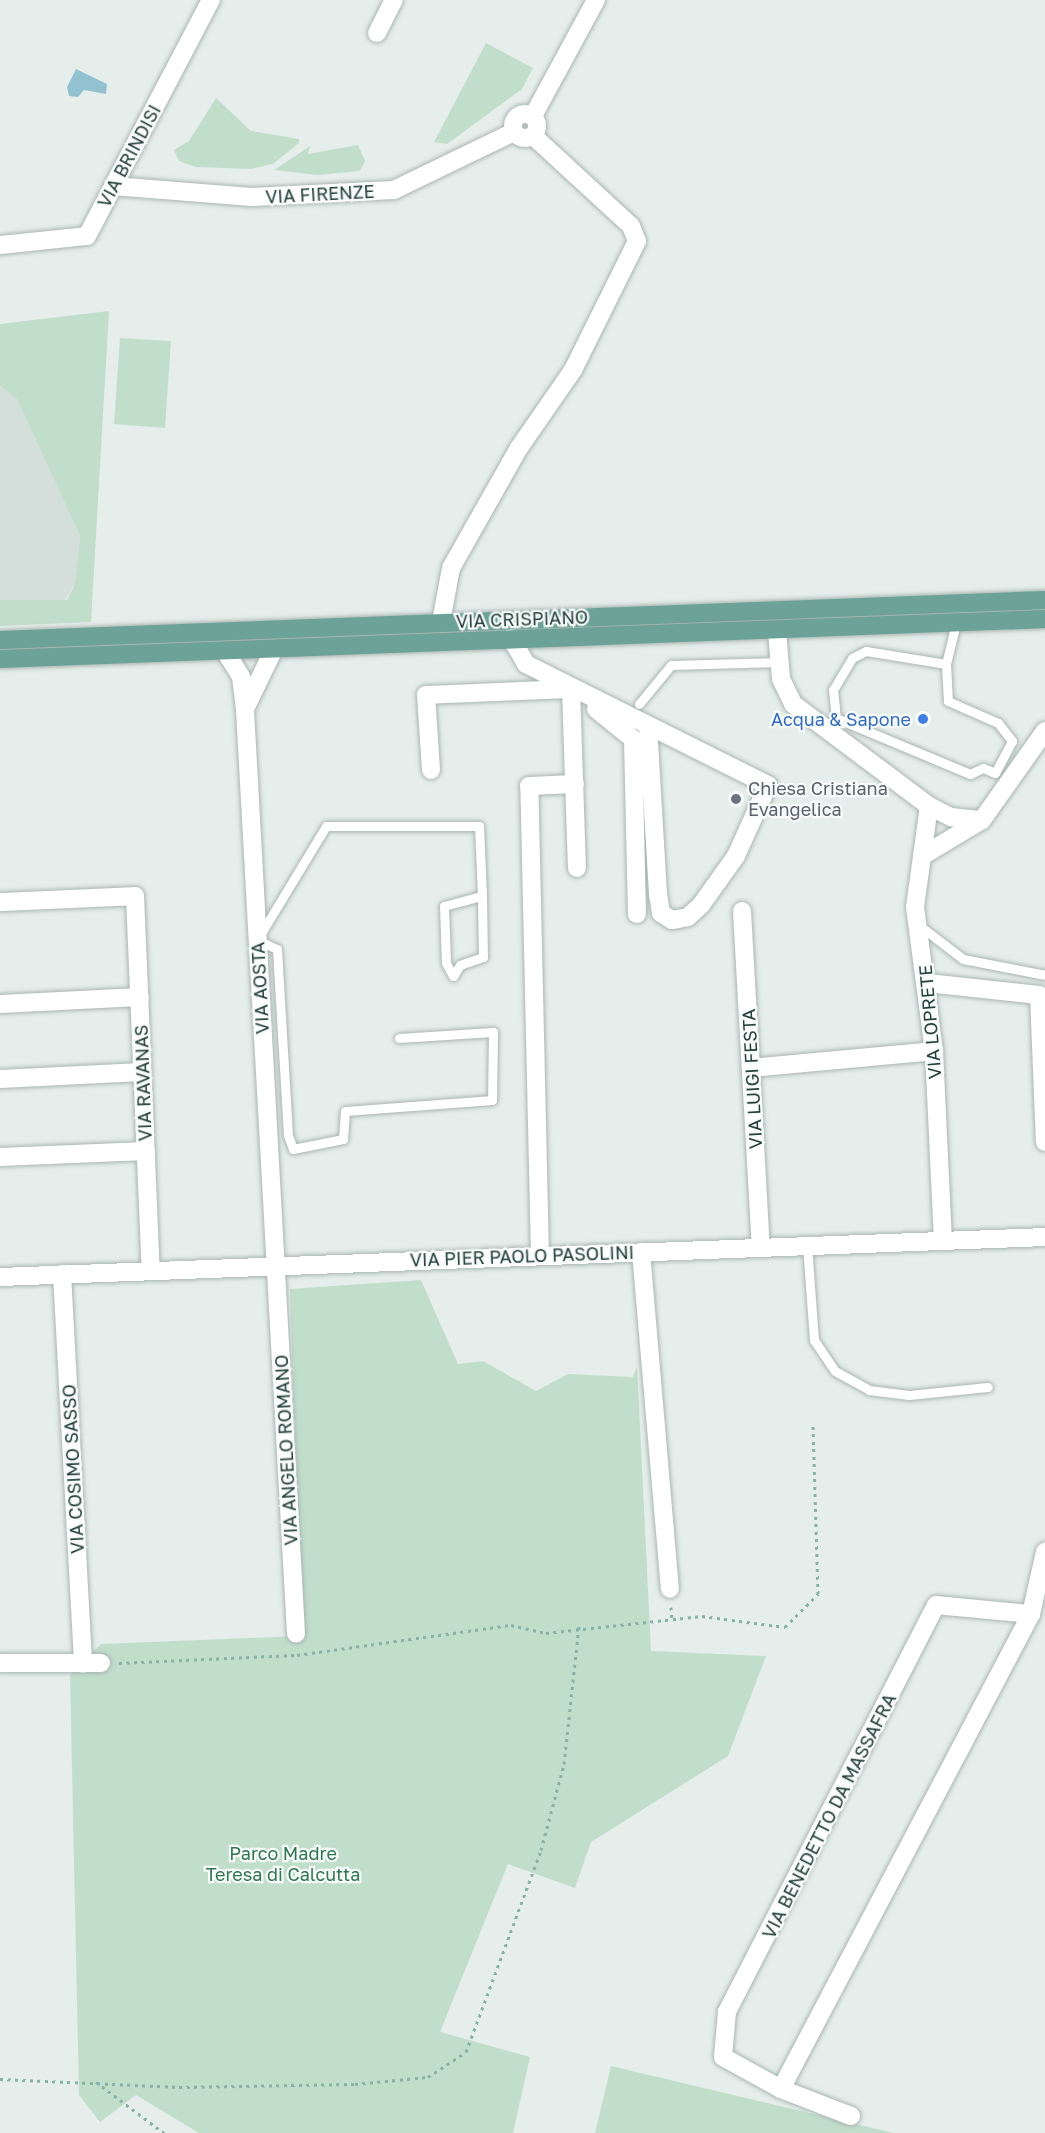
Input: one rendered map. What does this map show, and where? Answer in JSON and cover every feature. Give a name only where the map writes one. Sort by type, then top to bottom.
[{"type":"main road","name":"VIA CRISPIANO","points":[[0,640],[1045,600]]},
{"type":"main road","name":"VIA CRISPIANO","points":[[0,659],[1045,619]]},
{"type":"street","name":"VIA BRINDISI","points":[[0,245],[87,236],[211,0]]},
{"type":"street","points":[[377,33],[394,0]]},
{"type":"street","points":[[441,622],[451,568],[519,448],[573,370],[637,241],[631,226],[533,136],[533,116],[596,0]]},
{"type":"street","name":"VIA FIRENZE","points":[[113,186],[252,197],[394,190],[514,132],[517,116],[533,116]]},
{"type":"street","points":[[514,132],[526,139],[533,136]]},
{"type":"street","points":[[777,631],[781,679],[793,704],[929,806],[951,817],[982,820]]},
{"type":"street","name":"VIA CRISPIANO","points":[[511,638],[516,656],[526,664],[648,728],[768,785],[719,880],[688,917],[672,920],[661,913],[658,894],[648,728]]},
{"type":"street","points":[[245,710],[274,649]]},
{"type":"street","points":[[225,651],[241,677],[245,710]]},
{"type":"street","points":[[431,770],[426,695],[571,688],[577,868]]},
{"type":"street","name":"VIA CRISPIANO","points":[[571,688],[633,739],[637,914]]},
{"type":"street","name":"VIA AOSTA","points":[[245,710],[275,1266]]},
{"type":"street","points":[[922,856],[982,820],[1045,731]]},
{"type":"street","points":[[540,1256],[529,786],[575,784]]},
{"type":"street","name":"VIA LOPRETE","points":[[929,806],[915,907],[920,926],[934,1051],[943,1240]]},
{"type":"street","name":"VIA RAVANAS","points":[[0,902],[135,896],[151,1271]]},
{"type":"street","name":"VIA LUIGI FESTA","points":[[742,911],[761,1247]]},
{"type":"street","points":[[927,983],[1039,995],[1045,1142]]},
{"type":"street","points":[[0,1004],[140,997]]},
{"type":"street","points":[[752,1068],[934,1051]]},
{"type":"street","points":[[0,1079],[142,1072]]},
{"type":"street","points":[[0,1157],[146,1151]]},
{"type":"street","name":"VIA PIER PAOLO PASOLINI","points":[[0,1277],[1045,1237]]},
{"type":"street","points":[[640,1252],[670,1589]]},
{"type":"street","name":"VIA ANGELO ROMANO","points":[[275,1266],[296,1634]]},
{"type":"street","name":"VIA COSIMO SASSO","points":[[62,1274],[92,1663]]},
{"type":"street","points":[[781,2089],[1031,1614],[1045,1552]]},
{"type":"street","name":"VIA BENEDETTO DA MASSAFRA","points":[[851,2116],[781,2089],[723,2057],[727,2012],[936,1605],[1031,1614]]},
{"type":"street","points":[[0,1663],[92,1663]]},
{"type":"lane","points":[[946,663],[866,651],[852,658],[833,690],[836,718],[970,774],[983,768],[995,773],[1012,741],[999,723],[948,701],[946,663],[956,622]]},
{"type":"lane","points":[[639,704],[671,665],[779,662]]},
{"type":"lane","points":[[399,1038],[493,1032],[492,1100],[345,1111],[343,1139],[293,1149],[288,1135],[277,950],[257,940],[326,826],[479,826],[482,896],[483,957],[460,965],[453,976],[446,963],[444,906],[482,896]]},
{"type":"lane","points":[[920,926],[963,959],[1045,975]]},
{"type":"lane","points":[[807,1245],[814,1340],[835,1371],[870,1390],[899,1394],[988,1388]]},
{"type":"path","points":[[92,1663],[297,1655],[511,1625],[546,1633],[579,1626],[702,1616],[785,1627],[818,1594],[813,1425]]},
{"type":"path","points":[[0,2079],[95,2081],[179,2087],[355,2084],[428,2077],[466,2052],[541,1850],[562,1775],[579,1626]]},
{"type":"path","points":[[95,2081],[164,2133]]},
{"type":"shaded area","points":[[0,386],[17,399],[80,536],[75,584],[63,603],[0,600]]},
{"type":"green space","points":[[486,43],[533,68],[522,89],[447,144],[434,142]]},
{"type":"green space","points":[[216,98],[251,131],[299,139],[299,143],[273,164],[251,169],[196,167],[179,161],[174,150],[189,141]]},
{"type":"green space","points":[[358,145],[365,161],[360,171],[318,175],[274,170],[310,146],[308,154]]},
{"type":"green space","points":[[109,311],[91,622],[0,626],[0,600],[67,600],[75,584],[80,536],[17,399],[0,386],[0,324]]},
{"type":"green space","points":[[120,338],[171,341],[165,428],[114,424]]},
{"type":"green space","name":"Parco Madre Teresa di Calcutta","points":[[421,1280],[458,1364],[483,1361],[536,1391],[568,1374],[633,1377],[637,1366],[651,1651],[766,1656],[728,1756],[591,1842],[575,1888],[508,1864],[440,2032],[530,2057],[513,2133],[199,2133],[136,2095],[100,2122],[79,2095],[70,1675],[101,1644],[301,1636],[290,1289]]},
{"type":"green space","points":[[611,2066],[894,2133],[595,2133]]},
{"type":"water","points":[[76,69],[107,84],[106,94],[84,90],[78,97],[69,96],[67,87]]},
{"type":"place","name":"Acqua & Sapone","points":[[923,719]]},
{"type":"place","name":"Chiesa Cristiana Evangelica","points":[[736,799]]}]
